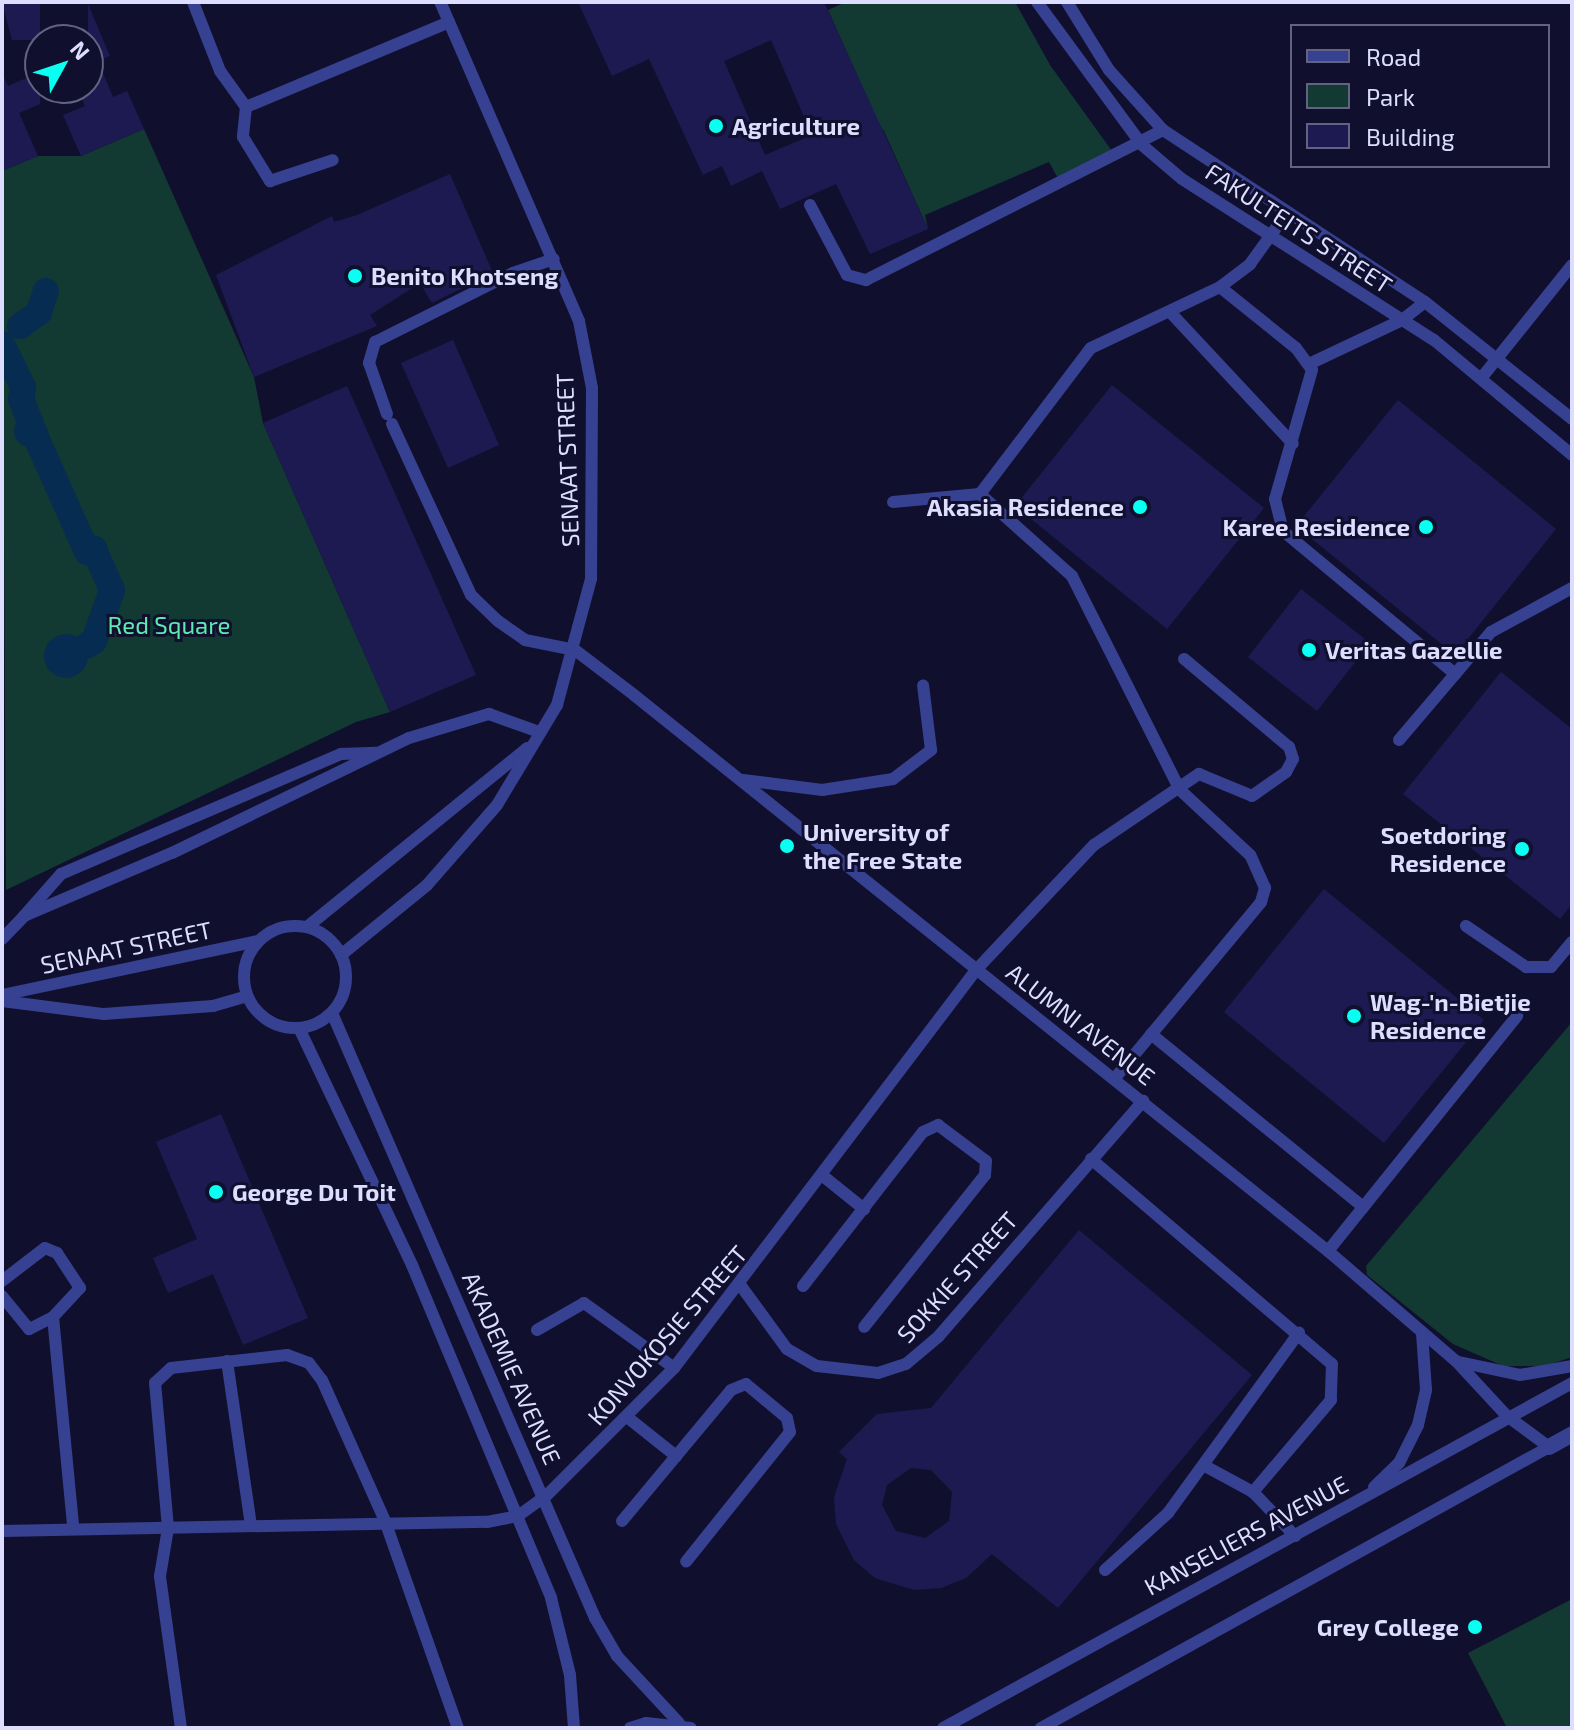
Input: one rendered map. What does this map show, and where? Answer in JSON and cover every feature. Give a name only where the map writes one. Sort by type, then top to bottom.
[{"type":"street","points":[[1549,1447],[1572,1434]]},
{"type":"lane","points":[[193,2],[220,71],[246,107],[243,137],[270,181],[333,160]]},
{"type":"lane","name":"SENAAT STREET","points":[[341,955],[464,848],[557,705],[575,650],[591,579],[592,388],[579,321],[440,2]]},
{"type":"lane","name":"FAKULTEITS STREET","points":[[1037,2],[1142,145],[1273,239],[1402,320],[1483,376],[1572,455]]},
{"type":"lane","name":"FAKULTEITS STREET","points":[[1067,2],[1109,70],[1163,130],[1286,214],[1425,302],[1498,355],[1572,419]]},
{"type":"lane","points":[[246,107],[449,22]]},
{"type":"lane","points":[[810,205],[847,275],[866,280],[1142,145],[1163,130]]},
{"type":"lane","points":[[980,494],[997,464],[1091,348],[1220,287],[1273,239],[1286,214]]},
{"type":"lane","points":[[554,259],[513,273],[375,342],[369,363],[389,419],[471,595],[525,640],[575,650]]},
{"type":"lane","points":[[1483,376],[1572,265]]},
{"type":"lane","points":[[1220,287],[1309,364],[1312,383],[1275,499],[1283,531],[1455,674]]},
{"type":"lane","points":[[1309,364],[1402,320],[1425,302]]},
{"type":"lane","points":[[1170,312],[1293,444]]},
{"type":"lane","points":[[893,502],[980,494],[1059,563],[1086,596],[1180,790],[1250,855],[1265,888],[1261,902],[1115,1078]]},
{"type":"lane","points":[[1399,740],[1504,622],[1572,588]]},
{"type":"lane","name":"ALUMNI AVENUE","points":[[575,650],[1328,1251],[1456,1361],[1507,1416],[1549,1447]]},
{"type":"lane","name":"KONVOKOSIE STREET","points":[[518,1516],[546,1496],[674,1368],[741,1286],[976,970],[1094,845],[1207,773],[1260,796],[1293,759],[1289,747],[1184,659]]},
{"type":"lane","points":[[740,780],[822,790],[893,779],[931,750],[923,685]]},
{"type":"lane","points":[[24,916],[172,853],[378,753],[471,716],[508,717],[536,737]]},
{"type":"lane","name":"SENAAT STREET","points":[[2,998],[258,941],[281,928],[307,927],[536,737]]},
{"type":"lane","points":[[2,939],[61,874],[341,754],[378,753]]},
{"type":"lane","points":[[1466,926],[1526,967],[1551,967],[1572,942]]},
{"type":"lane","points":[[258,941],[243,973],[247,996],[268,1021],[299,1028],[332,1013],[346,985],[341,955],[307,927]]},
{"type":"lane","name":"SENAAT STREET","points":[[2,998],[104,1014],[213,1006],[247,996]]},
{"type":"lane","name":"AKADEMIE AVENUE","points":[[332,1013],[617,1656],[685,1726]]},
{"type":"lane","points":[[1328,1251],[1517,1016]]},
{"type":"lane","points":[[299,1028],[412,1265],[551,1598],[570,1675],[574,1728]]},
{"type":"lane","points":[[1151,1034],[1363,1207]]},
{"type":"lane","name":"SOKKIE STREET","points":[[741,1286],[787,1349],[817,1366],[878,1373],[906,1364],[938,1337],[1143,1101]]},
{"type":"lane","points":[[803,1286],[923,1132],[938,1125],[986,1161],[985,1175],[864,1327]]},
{"type":"lane","points":[[1091,1159],[1332,1364],[1331,1400],[1253,1492]]},
{"type":"lane","points":[[823,1176],[864,1209]]},
{"type":"lane","points":[[2,1281],[36,1251],[52,1249],[80,1288],[53,1317],[29,1329],[2,1296]]},
{"type":"lane","points":[[537,1330],[584,1303],[674,1368]]},
{"type":"lane","points":[[53,1317],[73,1526]]},
{"type":"lane","points":[[1105,1570],[1168,1513],[1299,1333]]},
{"type":"lane","points":[[1357,1503],[1411,1445],[1424,1404],[1422,1333]]},
{"type":"lane","points":[[181,1728],[160,1576],[168,1528],[155,1383],[171,1368],[287,1355],[309,1363],[385,1521],[458,1728]]},
{"type":"lane","points":[[227,1361],[251,1525]]},
{"type":"lane","points":[[1456,1361],[1520,1375],[1572,1366]]},
{"type":"lane","name":"KANSELIERS AVENUE","points":[[943,1728],[1572,1383]]},
{"type":"lane","points":[[622,1521],[731,1390],[746,1384],[787,1418],[790,1432],[686,1562]]},
{"type":"lane","points":[[627,1417],[676,1456]]},
{"type":"lane","points":[[1041,1728],[1549,1447]]},
{"type":"lane","points":[[1205,1466],[1253,1492],[1295,1536]]},
{"type":"lane","points":[[3,1527],[168,1528],[518,1516]]},
{"type":"lane","points":[[630,1728],[685,1726]]},
{"type":"green space","points":[[846,2],[1015,2],[1050,65],[1117,158],[1060,182],[1049,162],[925,215],[928,229],[883,129],[871,133],[870,104],[828,10]]},
{"type":"green space","name":"Red Square","points":[[144,129],[254,377],[263,423],[390,712],[356,722],[6,890],[2,171],[38,156],[81,156]]},
{"type":"green space","points":[[1572,1022],[1572,1357],[1545,1366],[1503,1366],[1453,1344],[1367,1275],[1366,1266]]},
{"type":"green space","points":[[1572,1599],[1572,1728],[1507,1728],[1468,1653]]},
{"type":"water","points":[[30,415],[41,420],[46,431],[41,442],[30,447],[19,442],[14,431],[19,420]]},
{"type":"water","points":[[66,634],[82,640],[88,656],[82,672],[66,678],[50,672],[44,656],[50,640]]},
{"type":"building","points":[[2,2],[40,2],[40,24],[24,24],[24,40],[12,40]]},
{"type":"building","name":"Agriculture","points":[[578,2],[824,2],[928,229],[870,254],[836,184],[780,209],[762,171],[731,186],[722,166],[703,175],[649,59],[612,76]],"holes":[[[771,40],[812,135],[765,155],[724,61]]]},
{"type":"building","points":[[88,4],[96,24],[88,24]]},
{"type":"building","points":[[104,42],[110,56],[104,58]]},
{"type":"building","points":[[2,73],[8,86],[24,79],[24,104],[40,104],[19,113],[38,156],[2,171]]},
{"type":"building","points":[[104,75],[113,97],[127,91],[144,129],[81,156],[63,115],[85,106],[104,104]]},
{"type":"building","name":"Benito Khotseng","points":[[450,174],[493,273],[432,303],[420,283],[370,315],[377,326],[254,377],[216,275],[332,216],[334,222],[357,215]]},
{"type":"building","points":[[453,340],[499,445],[448,468],[401,363]]},
{"type":"building","name":"Akasia Residence","points":[[1112,385],[1264,508],[1167,629],[1015,506]]},
{"type":"building","points":[[347,386],[476,675],[390,712],[263,423]]},
{"type":"building","name":"Karee Residence","points":[[1398,400],[1556,529],[1455,655],[1296,526]]},
{"type":"building","name":"Veritas Gazellie","points":[[1301,589],[1370,643],[1317,711],[1248,657]]},
{"type":"building","name":"Soetdoring Residence","points":[[1501,672],[1572,729],[1572,904],[1560,919],[1403,794]]},
{"type":"building","name":"Wag-'n-Bietjie Residence","points":[[1324,889],[1484,1020],[1384,1143],[1224,1012]]},
{"type":"building","name":"George Du Toit","points":[[221,1114],[308,1318],[243,1345],[213,1274],[168,1293],[153,1258],[197,1239],[156,1142]]},
{"type":"building","points":[[1079,1230],[1252,1375],[1058,1608],[992,1554],[966,1578],[941,1588],[914,1590],[875,1578],[854,1560],[836,1524],[834,1497],[847,1459],[839,1452],[877,1414],[931,1408]],"holes":[[[911,1468],[931,1470],[952,1492],[949,1521],[925,1538],[896,1531],[882,1505],[887,1485]]]},
{"type":"waterway","points":[[20,326],[39,312],[46,291]]},
{"type":"waterway","points":[[2,344],[23,387],[21,399],[39,444],[87,552],[94,549],[112,590],[94,641],[86,646]]},
{"type":"place","name":"Agriculture","points":[[716,126]]},
{"type":"place","name":"Benito Khotseng","points":[[355,276]]},
{"type":"place","name":"Akasia Residence","points":[[1140,507]]},
{"type":"place","name":"Karee Residence","points":[[1426,527]]},
{"type":"place","name":"Veritas Gazellie","points":[[1309,650]]},
{"type":"place","name":"University of the Free State","points":[[787,846]]},
{"type":"place","name":"Soetdoring Residence","points":[[1522,849]]},
{"type":"place","name":"Wag-'n-Bietjie Residence","points":[[1354,1016]]},
{"type":"place","name":"George Du Toit","points":[[216,1192]]},
{"type":"place","name":"Grey College","points":[[1475,1627]]}]
